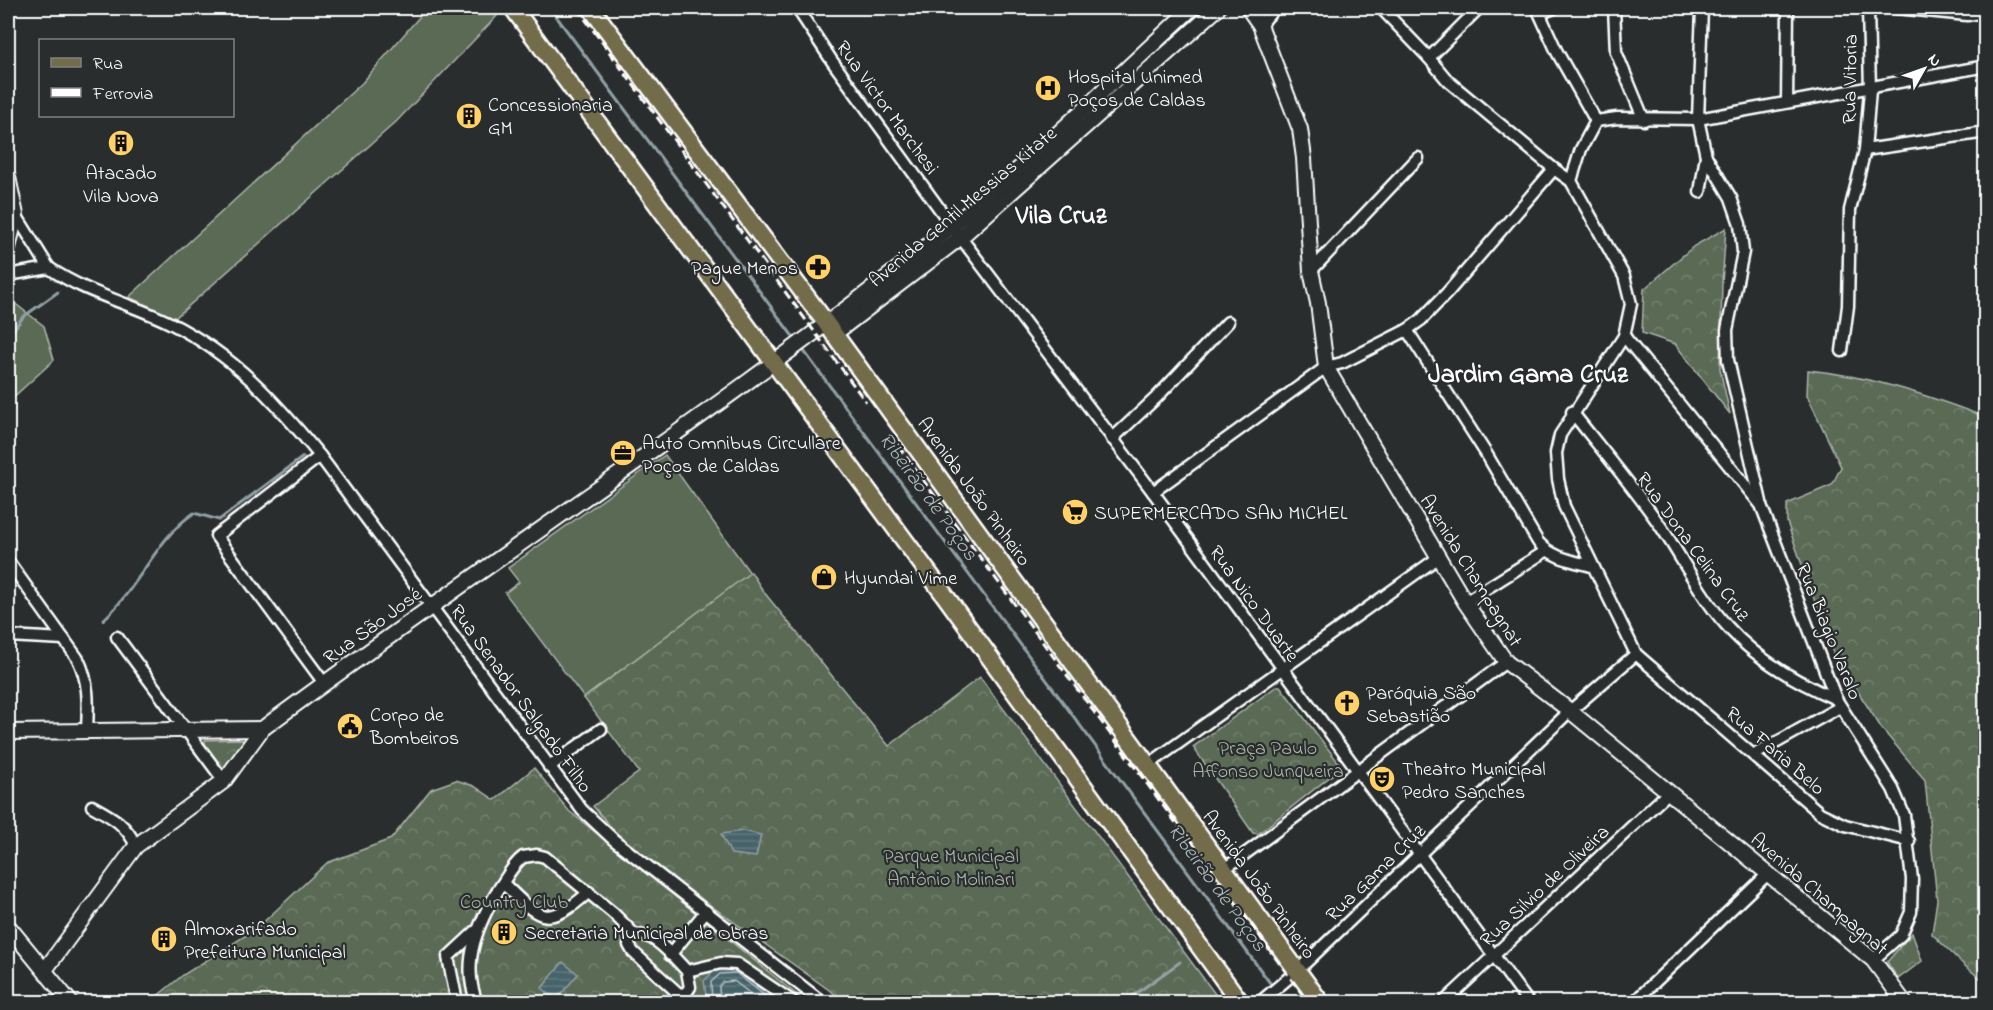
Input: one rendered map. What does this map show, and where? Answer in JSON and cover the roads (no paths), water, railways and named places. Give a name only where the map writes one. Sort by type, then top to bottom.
[{"type":"main road","points":[[513,8],[778,359],[1240,1002]]},
{"type":"main road","name":"Avenida João Pinheiro","points":[[591,8],[1320,1002]]},
{"type":"street","name":"Rua Victor Marchesi","points":[[797,8],[832,61],[952,226]]},
{"type":"street","name":"Avenida Gentil Messias Kitate","points":[[825,330],[961,237],[1050,152],[1131,64],[1192,8]]},
{"type":"street","name":"Avenida Gentil Messias Kitate","points":[[825,330],[952,226],[1050,152],[1218,8]]},
{"type":"street","name":"Avenida Champagnat","points":[[1248,8],[1260,25],[1300,129],[1311,271],[1318,303],[1326,368],[1464,602],[1506,662],[1570,711],[1873,960],[1904,1002]]},
{"type":"street","points":[[1260,25],[1275,8]]},
{"type":"street","points":[[1381,8],[1448,81],[1554,169],[1572,180],[1629,289],[1631,304],[1624,336],[1572,412],[1560,435],[1556,453],[1558,479],[1564,506],[1636,654]]},
{"type":"street","points":[[1429,58],[1479,8]]},
{"type":"street","points":[[1554,8],[1539,10],[1557,52],[1596,121]]},
{"type":"street","points":[[1614,8],[1616,52],[1644,120]]},
{"type":"street","points":[[1702,8],[1698,119],[1706,156],[1731,198],[1740,224],[1743,252],[1729,318],[1728,360],[1761,505]]},
{"type":"street","points":[[1787,102],[1788,8]]},
{"type":"street","name":"Rua Vitoria","points":[[1842,351],[1848,306],[1850,210],[1865,150],[1870,90],[1868,8]]},
{"type":"street","points":[[1896,8],[1967,15],[1986,12]]},
{"type":"street","points":[[1131,64],[1141,76]]},
{"type":"street","points":[[1596,121],[1617,118],[1698,119],[1787,102],[1870,90],[1986,66]]},
{"type":"street","points":[[1572,180],[1581,149],[1596,121]]},
{"type":"street","points":[[1865,150],[1986,132]]},
{"type":"street","points":[[1700,192],[1706,156]]},
{"type":"street","points":[[1311,271],[1418,158]]},
{"type":"street","points":[[1153,492],[1326,368],[1342,363],[1407,330],[1448,292],[1554,169]]},
{"type":"street","points":[[8,177],[16,215],[49,268],[8,275]]},
{"type":"street","points":[[8,248],[16,215]]},
{"type":"street","name":"Rua Nico Duarte","points":[[952,226],[1153,492],[1528,1002]]},
{"type":"street","name":"Rua Senador Salgado Filho","points":[[49,268],[73,285],[169,323],[209,345],[242,369],[284,412],[320,456],[549,767],[590,818],[822,1002]]},
{"type":"street","points":[[1112,439],[1228,322]]},
{"type":"street","name":"Rua São José","points":[[45,970],[136,846],[224,781],[262,729],[778,359],[825,330]]},
{"type":"street","points":[[1407,330],[1546,551],[1592,566]]},
{"type":"street","name":"Rua Biagio Varalo","points":[[1624,336],[1761,505],[1838,703],[1893,789],[1904,815],[1912,879],[1911,912],[1901,935],[1873,960]]},
{"type":"street","name":"Rua Dona Celina Cruz","points":[[1572,412],[1658,521],[1726,625],[1745,645],[1776,667],[1838,703]]},
{"type":"street","points":[[320,456],[216,536],[324,683]]},
{"type":"street","points":[[1464,602],[1546,551]]},
{"type":"street","points":[[1148,765],[1439,557]]},
{"type":"street","points":[[8,561],[64,639],[86,676],[89,692],[87,732]]},
{"type":"street","points":[[8,636],[64,639]]},
{"type":"street","points":[[117,637],[224,781]]},
{"type":"street","name":"Rua Gama Cruz","points":[[1260,1002],[1297,971],[1570,711],[1636,654]]},
{"type":"street","name":"Rua Faria Belo","points":[[1636,654],[1820,813],[1845,825],[1909,841]]},
{"type":"street","points":[[1223,870],[1506,662]]},
{"type":"street","points":[[1754,755],[1838,703]]},
{"type":"street","points":[[8,732],[262,729]]},
{"type":"street","points":[[549,767],[601,729]]},
{"type":"street","name":"Rua Silvio de Oliveira","points":[[1444,1002],[1669,792]]},
{"type":"street","points":[[92,806],[118,819],[129,831],[136,846]]},
{"type":"street","points":[[457,1002],[448,957],[476,931],[519,860],[541,855],[589,892],[634,934],[648,936],[687,971],[690,987],[689,998],[676,992],[637,957],[629,945],[630,938],[634,934]]},
{"type":"street","points":[[1634,1002],[1769,873]]},
{"type":"street","points":[[503,883],[528,907],[544,917],[558,915],[589,892]]},
{"type":"street","points":[[670,955],[706,911]]},
{"type":"street","points":[[8,926],[70,1002]]},
{"type":"street","points":[[476,931],[472,978],[477,1002]]},
{"type":"street","points":[[687,971],[721,963],[737,964],[793,1002]]},
{"type":"water","points":[[743,831],[761,835],[756,857],[731,854],[721,834]]},
{"type":"water","points":[[563,962],[578,974],[556,1000],[542,988]]},
{"type":"water","points":[[739,967],[783,1002],[707,1002],[704,981],[717,968]]},
{"type":"waterway","name":"Ribeirão de Poços","points":[[550,8],[797,342]]},
{"type":"waterway","points":[[8,337],[23,317],[58,292]]},
{"type":"waterway","name":"Ribeirão de Poços","points":[[801,347],[1273,987]]},
{"type":"waterway","points":[[103,620],[116,607],[158,549],[181,523],[194,513],[219,520],[303,457]]},
{"type":"waterway","points":[[1124,1002],[1180,962]]},
{"type":"waterway","name":"Ribeirão de Poços","points":[[1276,992],[1284,1002]]},
{"type":"railway","points":[[577,8],[866,402]]},
{"type":"railway","points":[[898,446],[1308,1002]]},
{"type":"place","name":"Hospital Unimed Poços de Caldas","points":[[1048,88]]},
{"type":"place","name":"Concessionaria GM","points":[[469,116]]},
{"type":"place","name":"Atacado Vila Nova","points":[[121,143]]},
{"type":"place","name":"Pague Menos","points":[[818,267]]},
{"type":"place","name":"Auto Omnibus Circullare Poços de Caldas","points":[[623,453]]},
{"type":"place","name":"SUPERMERCADO SAN MICHEL","points":[[1075,512]]},
{"type":"place","name":"Hyundai Vime","points":[[824,577]]},
{"type":"place","name":"Paróquia São Sebastião","points":[[1347,703]]},
{"type":"place","name":"Corpo de Bombeiros","points":[[350,726]]},
{"type":"place","name":"Theatro Municipal Pedro Sanches","points":[[1382,779]]},
{"type":"place","name":"Secretaria Municipal de Obras","points":[[504,932]]},
{"type":"place","name":"Almoxarifado Prefeitura Municipal","points":[[164,939]]},
{"type":"district","name":"Vila Cruz","points":[[1061,214]]},
{"type":"district","name":"Jardim Gama Cruz","points":[[1528,373]]},
{"type":"park label","name":"Praça Paulo Affonso Junqueira","points":[[1268,758]]},
{"type":"park label","name":"Parque Municipal Antônio Molinari","points":[[951,866]]},
{"type":"park label","name":"Country Club","points":[[514,901]]}]
